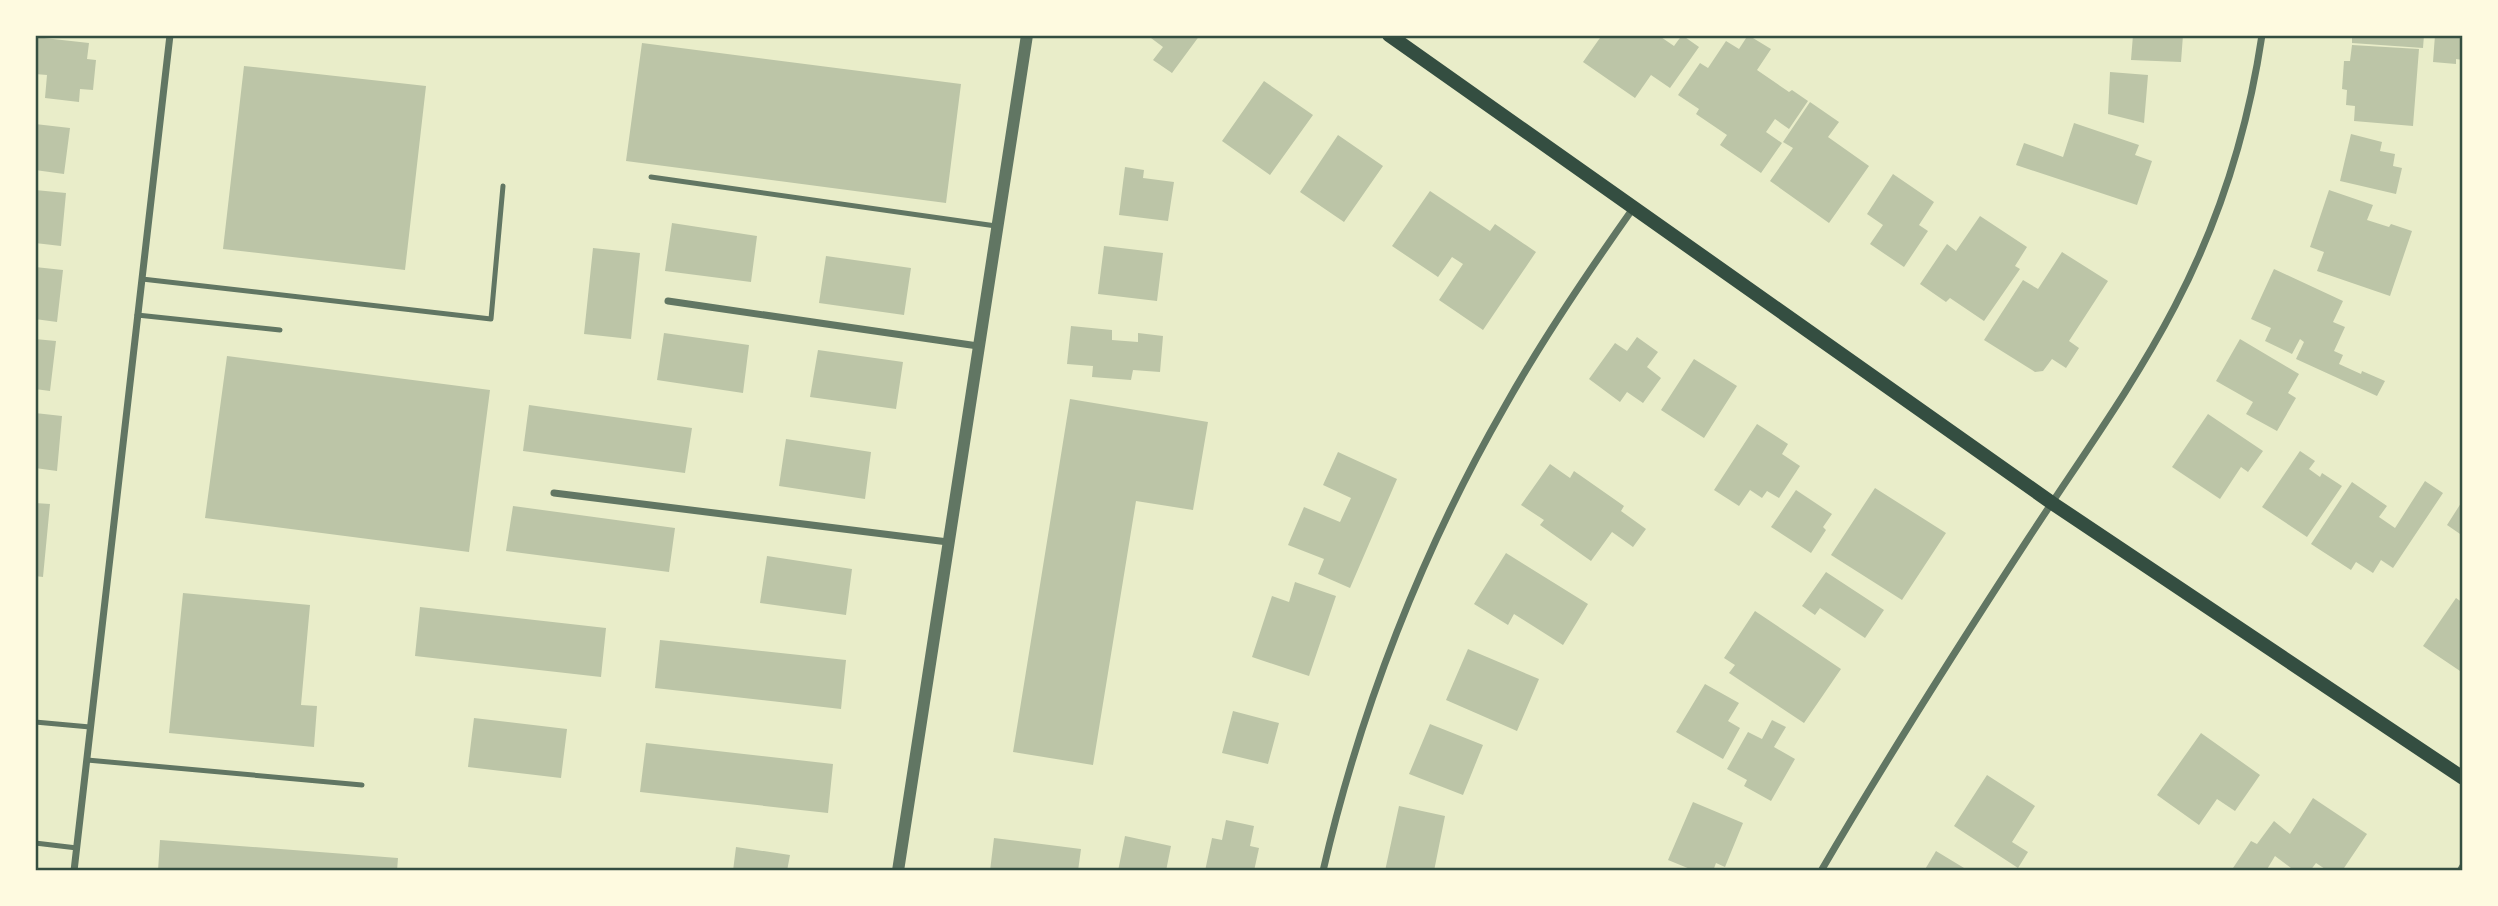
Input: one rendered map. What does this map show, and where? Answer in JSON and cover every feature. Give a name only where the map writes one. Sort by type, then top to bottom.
[{"type":"main road","points":[[1389,35],[2052,503],[2463,778]]},
{"type":"street","points":[[74,871],[170,35]]},
{"type":"street","points":[[898,871],[1027,35]]},
{"type":"street","points":[[1821,871],[1902,735],[2151,351],[2198,259],[2221,201],[2240,142],[2262,35]]},
{"type":"street","points":[[1323,871],[1372,702],[1431,553],[1503,409],[1587,273],[1634,207]]},
{"type":"street","points":[[668,301],[978,346]]},
{"type":"street","points":[[554,493],[948,542]]},
{"type":"street","points":[[2460,871],[2463,866]]},
{"type":"lane","points":[[651,177],[996,226]]},
{"type":"lane","points":[[142,279],[491,319],[503,186]]},
{"type":"lane","points":[[137,315],[280,330]]},
{"type":"lane","points":[[35,722],[90,727]]},
{"type":"lane","points":[[87,760],[362,785]]},
{"type":"lane","points":[[35,843],[77,848]]},
{"type":"building","points":[[1147,35],[1200,35],[1172,73],[1153,60],[1163,47]]},
{"type":"building","points":[[1602,35],[1650,35],[1655,38],[1658,35],[1674,46],[1682,35],[1699,47],[1670,88],[1651,75],[1635,98],[1583,62]]},
{"type":"building","points":[[1748,35],[1771,49],[1757,70],[1789,92],[1792,90],[1808,101],[1789,129],[1775,119],[1766,132],[1782,143],[1761,173],[1720,145],[1727,135],[1696,114],[1699,109],[1678,95],[1700,63],[1708,68],[1726,41],[1739,49]]},
{"type":"building","points":[[2133,35],[2183,35],[2181,62],[2131,60]]},
{"type":"building","points":[[2352,35],[2424,35],[2423,48],[2352,43]]},
{"type":"building","points":[[2435,35],[2463,35],[2463,60],[2456,59],[2456,64],[2433,62]]},
{"type":"building","points":[[35,37],[89,43],[87,59],[96,60],[93,90],[80,89],[79,102],[45,98],[47,75],[35,74]]},
{"type":"building","points":[[642,43],[961,84],[946,203],[626,161]]},
{"type":"building","points":[[2352,45],[2419,49],[2413,126],[2354,121],[2355,106],[2346,105],[2347,90],[2342,89],[2344,61],[2350,61]]},
{"type":"building","points":[[244,66],[426,86],[405,270],[223,249]]},
{"type":"building","points":[[2110,72],[2148,75],[2144,123],[2108,114]]},
{"type":"building","points":[[1264,81],[1313,115],[1270,175],[1222,141]]},
{"type":"building","points":[[1810,102],[1839,122],[1828,137],[1869,166],[1829,223],[1770,181],[1793,148],[1783,142]]},
{"type":"building","points":[[2074,123],[2139,145],[2135,155],[2152,161],[2137,205],[2016,165],[2024,143],[2063,157]]},
{"type":"building","points":[[35,124],[70,128],[64,174],[35,170]]},
{"type":"building","points":[[2351,134],[2382,142],[2380,151],[2395,154],[2393,166],[2402,168],[2396,194],[2340,181]]},
{"type":"building","points":[[1338,135],[1383,166],[1344,222],[1300,192]]},
{"type":"building","points":[[1125,167],[1144,170],[1143,178],[1174,182],[1168,221],[1119,215]]},
{"type":"building","points":[[1893,174],[1934,202],[1919,225],[1928,231],[1904,267],[1870,244],[1883,225],[1867,214]]},
{"type":"building","points":[[35,190],[66,193],[61,246],[35,243]]},
{"type":"building","points":[[2329,190],[2373,205],[2367,220],[2412,231],[2390,296],[2317,271],[2324,252],[2310,247]]},
{"type":"building","points":[[1430,191],[1490,231],[1495,224],[1536,252],[1483,330],[1439,300],[1463,264],[1452,257],[1438,277],[1392,246]]},
{"type":"building","points":[[1980,216],[2027,247],[2015,266],[2020,269],[1984,321],[1950,298],[1946,302],[1920,284],[1947,244],[1956,251]]},
{"type":"building","points":[[672,223],[757,236],[751,282],[665,271]]},
{"type":"building","points":[[1104,246],[1163,253],[1157,301],[1098,294]]},
{"type":"building","points":[[593,248],[640,253],[631,339],[584,334]]},
{"type":"building","points":[[2062,252],[2108,281],[2069,341],[2079,348],[2066,368],[2052,359],[2043,371],[2035,372],[1984,340],[2023,280],[2038,289]]},
{"type":"building","points":[[826,256],[911,268],[904,315],[819,303]]},
{"type":"building","points":[[35,267],[63,270],[57,322],[35,319]]},
{"type":"building","points":[[2274,269],[2343,301],[2333,322],[2345,327],[2334,351],[2343,355],[2339,364],[2385,381],[2377,396],[2296,359],[2304,342],[2300,339],[2292,354],[2265,341],[2271,328],[2251,319]]},
{"type":"building","points":[[1071,326],[1112,330],[1112,340],[1138,342],[1138,333],[1163,336],[1160,372],[1133,370],[1131,380],[1092,377],[1093,366],[1067,364]]},
{"type":"building","points":[[664,333],[749,345],[743,393],[657,380]]},
{"type":"building","points":[[1637,337],[1658,352],[1647,367],[1661,378],[1643,403],[1627,392],[1620,402],[1589,379],[1615,343],[1627,351]]},
{"type":"building","points":[[35,339],[56,341],[50,391],[35,389]]},
{"type":"building","points":[[2240,339],[2299,374],[2288,393],[2296,398],[2277,431],[2246,414],[2253,402],[2216,381]]},
{"type":"building","points":[[818,350],[903,362],[896,409],[810,397]]},
{"type":"building","points":[[227,356],[490,390],[469,552],[205,518]]},
{"type":"building","points":[[1694,359],[1737,386],[1704,438],[1661,410]]},
{"type":"building","points":[[1070,399],[1208,422],[1193,510],[1136,501],[1093,765],[1013,752]]},
{"type":"building","points":[[529,405],[692,428],[685,473],[523,451]]},
{"type":"building","points":[[35,413],[62,416],[57,471],[35,468]]},
{"type":"building","points":[[2208,414],[2263,451],[2248,472],[2241,467],[2220,499],[2172,467]]},
{"type":"building","points":[[1757,424],[1788,444],[1782,454],[1800,466],[1779,498],[1767,491],[1762,498],[1750,490],[1739,506],[1714,490]]},
{"type":"building","points":[[786,439],[871,452],[865,499],[779,486]]},
{"type":"building","points":[[2300,451],[2315,461],[2309,469],[2320,477],[2322,473],[2342,486],[2307,537],[2262,507]]},
{"type":"building","points":[[1338,452],[1397,479],[1350,588],[1318,574],[1324,559],[1288,545],[1304,507],[1340,522],[1351,498],[1323,485]]},
{"type":"building","points":[[1550,464],[1570,478],[1574,471],[1624,506],[1621,511],[1646,529],[1633,547],[1612,532],[1591,561],[1540,525],[1544,520],[1521,505]]},
{"type":"building","points":[[2425,481],[2443,493],[2393,568],[2381,560],[2373,573],[2356,562],[2351,570],[2311,544],[2352,482],[2387,506],[2379,517],[2395,528]]},
{"type":"building","points":[[1875,488],[1946,533],[1902,600],[1831,555]]},
{"type":"building","points":[[1796,490],[1832,514],[1823,527],[1826,530],[1811,553],[1771,527]]},
{"type":"building","points":[[2463,500],[2463,536],[2447,525]]},
{"type":"building","points":[[35,503],[50,504],[43,577],[35,576]]},
{"type":"building","points":[[513,506],[675,528],[669,572],[506,551]]},
{"type":"building","points":[[1506,553],[1588,604],[1563,645],[1514,614],[1508,625],[1474,604]]},
{"type":"building","points":[[767,556],[852,569],[846,615],[760,603]]},
{"type":"building","points":[[1826,572],[1884,610],[1865,638],[1820,608],[1815,615],[1802,606]]},
{"type":"building","points":[[1295,582],[1336,596],[1309,676],[1252,657],[1272,596],[1289,602]]},
{"type":"building","points":[[183,593],[310,605],[301,705],[317,706],[314,747],[169,733]]},
{"type":"building","points":[[2456,598],[2463,603],[2463,673],[2423,646]]},
{"type":"building","points":[[420,607],[606,628],[601,677],[415,656]]},
{"type":"building","points":[[1755,611],[1841,669],[1804,723],[1729,673],[1735,665],[1724,658]]},
{"type":"building","points":[[660,640],[846,660],[841,709],[655,688]]},
{"type":"building","points":[[1468,649],[1539,679],[1517,731],[1446,700]]},
{"type":"building","points":[[1705,684],[1739,703],[1728,721],[1740,728],[1723,759],[1676,732]]},
{"type":"building","points":[[1233,711],[1279,723],[1268,764],[1222,753]]},
{"type":"building","points":[[474,718],[567,729],[561,778],[468,767]]},
{"type":"building","points":[[1772,720],[1786,727],[1774,747],[1795,759],[1771,801],[1744,786],[1747,780],[1727,769],[1748,732],[1762,739]]},
{"type":"building","points":[[1430,724],[1483,745],[1463,795],[1409,774]]},
{"type":"building","points":[[2201,733],[2260,775],[2235,811],[2217,799],[2199,825],[2157,795]]},
{"type":"building","points":[[646,743],[833,764],[828,813],[640,792]]},
{"type":"building","points":[[1987,775],[2035,806],[2012,842],[2028,852],[2018,868],[1954,826]]},
{"type":"building","points":[[2313,798],[2367,834],[2342,871],[2328,871],[2316,863],[2310,871],[2295,871],[2275,856],[2266,871],[2231,871],[2251,841],[2257,844],[2274,821],[2290,834]]},
{"type":"building","points":[[1693,802],[1743,823],[1725,867],[1716,863],[1713,871],[1695,871],[1668,860]]},
{"type":"building","points":[[1399,806],[1445,816],[1434,871],[1385,871]]},
{"type":"building","points":[[1226,820],[1254,826],[1250,846],[1259,848],[1254,871],[1205,871],[1212,838],[1222,840]]},
{"type":"building","points":[[1125,836],[1171,846],[1166,871],[1118,871]]},
{"type":"building","points":[[994,838],[1081,849],[1078,871],[990,871]]},
{"type":"building","points":[[160,840],[398,858],[397,871],[158,871]]},
{"type":"building","points":[[736,847],[790,855],[787,871],[733,871]]},
{"type":"building","points":[[1936,851],[1969,871],[1924,871]]}]
